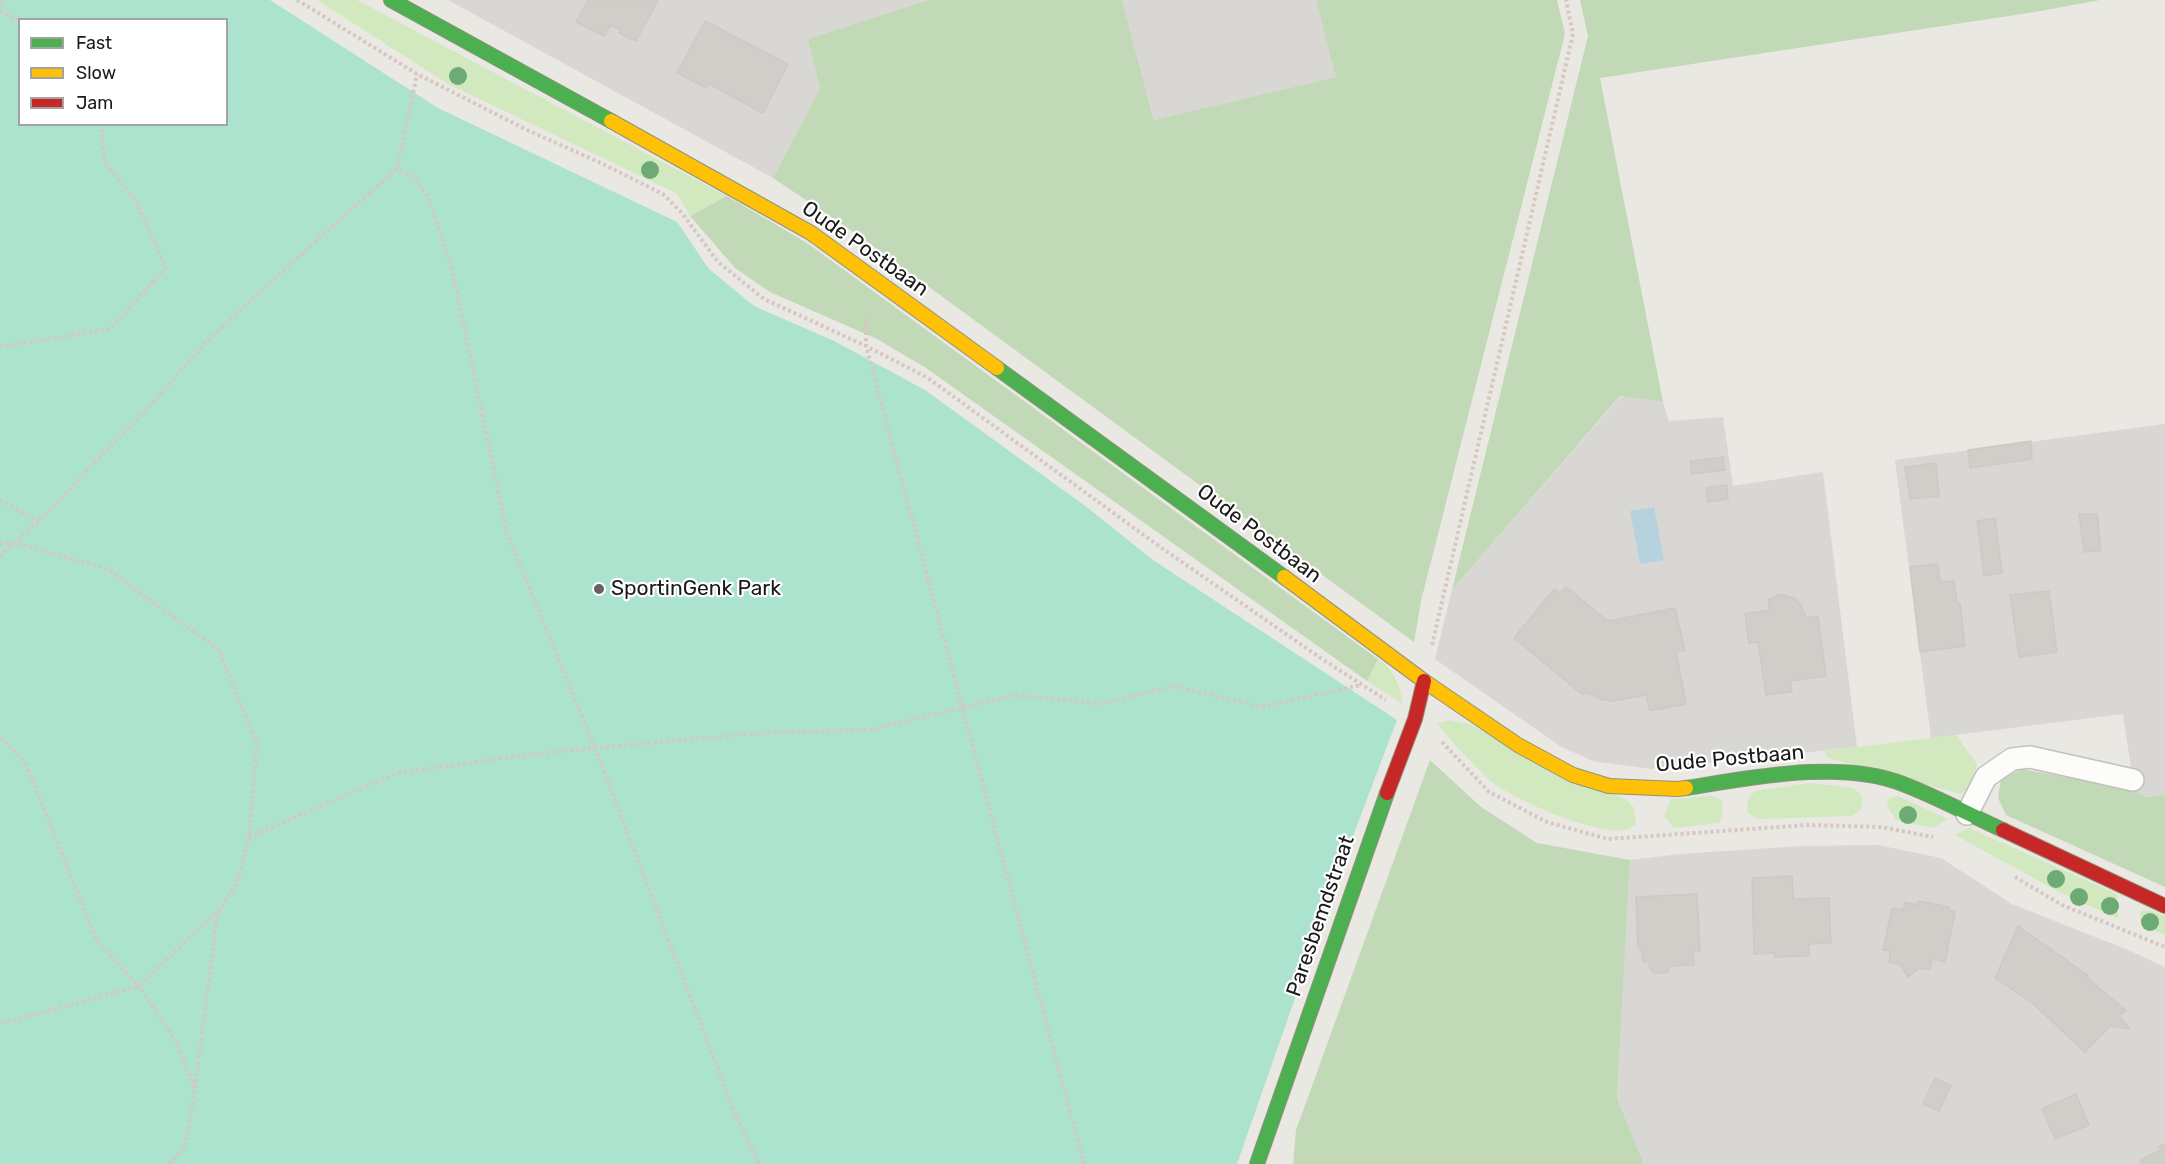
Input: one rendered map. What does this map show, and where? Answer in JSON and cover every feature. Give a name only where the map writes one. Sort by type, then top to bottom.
[{"type":"street","name":"Oude Postbaan","points":[[391,0],[811,233],[1424,681],[1518,746],[1573,775],[1609,786],[1677,789],[1757,777],[1824,772],[1860,773],[1902,783],[2165,906]]},
{"type":"street","name":"Paresbemdstraat","points":[[1257,1164],[1369,841],[1415,719],[1424,681]]},
{"type":"lane","points":[[1967,814],[1986,777],[2012,759],[2030,757],[2133,780]]},
{"type":"path","points":[[0,6],[4,0]]},
{"type":"path","points":[[1424,681],[1573,33],[1566,0]]},
{"type":"path","points":[[0,11],[18,19]]},
{"type":"path","points":[[0,556],[39,522],[144,412],[204,344],[397,169],[417,74]]},
{"type":"path","points":[[0,347],[110,328],[166,267],[135,199],[105,163],[101,126]]},
{"type":"path","points":[[397,169],[414,177],[429,197],[451,265],[507,533],[595,748],[737,1119],[759,1164]]},
{"type":"path","points":[[865,304],[866,346],[1083,1164]]},
{"type":"path","points":[[0,500],[39,522]]},
{"type":"path","points":[[0,544],[15,543],[107,568],[218,649],[257,743],[249,837],[237,883],[219,910],[139,986],[0,1024]]},
{"type":"path","points":[[249,837],[397,773],[542,753],[760,733],[869,730],[1015,695],[1102,704],[1173,686],[1262,707],[1362,685]]},
{"type":"path","points":[[0,738],[25,762],[97,941],[139,986],[176,1041],[195,1089]]},
{"type":"path","points":[[169,1164],[185,1147],[219,910]]},
{"type":"shaded area","points":[[448,0],[928,0],[809,39],[820,88],[773,178]]},
{"type":"shaded area","points":[[1122,0],[1316,0],[1337,77],[1154,120]]},
{"type":"shaded area","points":[[1621,396],[1663,402],[1669,421],[1723,417],[1733,486],[1823,472],[1857,747],[1651,769],[1592,761],[1560,746],[1435,659],[1452,590]]},
{"type":"shaded area","points":[[2165,424],[2165,795],[2145,797],[2134,789],[2123,714],[1931,738],[1895,460]]},
{"type":"shaded area","points":[[1878,845],[1941,858],[2012,904],[2165,967],[2165,1164],[1644,1164],[1617,1098],[1630,860],[1679,854],[1802,846]]},
{"type":"green space","name":"SportinGenk Park","points":[[0,0],[270,0],[438,108],[677,222],[709,269],[754,306],[834,341],[925,390],[1088,508],[1153,560],[1397,720],[1337,878],[1237,1164],[0,1164]]},
{"type":"green space","points":[[317,0],[357,0],[727,196],[690,216],[676,193],[448,84]]},
{"type":"green space","points":[[928,0],[1122,0],[1154,120],[1336,77],[1316,0],[1557,0],[1565,34],[1421,601],[1414,642],[858,235],[773,178],[820,88],[808,39]]},
{"type":"green space","points":[[1580,0],[2100,0],[2035,12],[1600,78],[1663,402],[1620,396],[1452,590],[1588,36]]},
{"type":"green space","points":[[727,196],[807,243],[1378,659],[1367,681],[926,368],[877,339],[770,292],[735,268],[690,216]]},
{"type":"green space","points":[[1378,659],[1384,663],[1395,678],[1403,704],[1367,681]]},
{"type":"green space","points":[[1449,720],[1469,724],[1627,800],[1634,808],[1636,825],[1628,829],[1615,830],[1597,828],[1555,814],[1514,796],[1487,778],[1437,724]]},
{"type":"green space","points":[[1956,735],[1977,764],[1971,786],[1961,794],[1828,758],[1824,751]]},
{"type":"green space","points":[[1430,760],[1481,807],[1537,843],[1630,860],[1617,1098],[1644,1164],[1293,1164],[1296,1130]]},
{"type":"green space","points":[[2021,769],[2134,789],[2145,797],[2165,795],[2165,887],[2006,815],[1998,798],[2001,779]]},
{"type":"green space","points":[[1810,783],[1854,788],[1863,797],[1861,809],[1852,816],[1758,819],[1748,813],[1748,801],[1755,791]]},
{"type":"green space","points":[[1713,796],[1722,800],[1723,810],[1720,823],[1674,828],[1664,816],[1671,799]]},
{"type":"green space","points":[[1898,796],[1948,819],[1933,828],[1896,820],[1888,808],[1887,799]]},
{"type":"green space","points":[[1969,828],[2117,894],[2119,919],[2061,893],[1955,835]]},
{"type":"green space","points":[[2144,909],[2165,916],[2165,935],[2142,925],[2140,913]]},
{"type":"water","points":[[1654,507],[1664,560],[1640,564],[1630,511]]},
{"type":"building","points":[[588,0],[658,0],[636,41],[619,33],[621,30],[611,25],[604,36],[576,22]]},
{"type":"building","points":[[705,21],[788,64],[763,113],[709,84],[706,88],[677,73]]},
{"type":"building","points":[[2031,441],[2032,459],[1970,468],[1968,450]]},
{"type":"building","points":[[1723,457],[1725,470],[1692,474],[1690,461]]},
{"type":"building","points":[[1936,463],[1939,496],[1910,499],[1905,467]]},
{"type":"building","points":[[1727,485],[1728,499],[1708,502],[1706,488]]},
{"type":"building","points":[[2079,514],[2097,514],[2101,551],[2084,552]]},
{"type":"building","points":[[1995,518],[2002,573],[1984,576],[1977,521]]},
{"type":"building","points":[[1938,564],[1940,582],[1954,581],[1957,603],[1960,603],[1965,646],[1920,652],[1910,567]]},
{"type":"building","points":[[1566,587],[1608,621],[1675,608],[1685,650],[1676,652],[1686,704],[1650,711],[1646,695],[1613,701],[1603,700],[1586,692],[1583,695],[1514,638],[1554,589],[1560,593]]},
{"type":"building","points":[[2049,591],[2057,652],[2019,657],[2010,595]]},
{"type":"building","points":[[1780,594],[1794,598],[1801,605],[1806,618],[1818,616],[1826,676],[1790,681],[1792,692],[1766,695],[1758,642],[1749,643],[1745,614],[1770,610],[1768,600]]},
{"type":"building","points":[[1792,876],[1793,899],[1829,898],[1831,943],[1809,944],[1809,956],[1774,957],[1774,953],[1754,954],[1752,878]]},
{"type":"building","points":[[1697,894],[1700,951],[1693,952],[1694,965],[1670,966],[1667,973],[1654,973],[1650,969],[1649,962],[1643,962],[1641,948],[1638,947],[1636,897]]},
{"type":"building","points":[[1918,901],[1949,907],[1949,911],[1955,912],[1945,962],[1932,959],[1930,970],[1919,968],[1908,977],[1900,964],[1889,962],[1890,951],[1883,950],[1892,908],[1903,910],[1905,902],[1917,905]]},
{"type":"building","points":[[2018,926],[2089,976],[2087,978],[2126,1010],[2119,1016],[2130,1029],[2110,1026],[2085,1052],[2031,1002],[1995,978]]},
{"type":"building","points":[[1935,1078],[1951,1086],[1939,1111],[1923,1104]]},
{"type":"building","points":[[2076,1094],[2089,1125],[2055,1139],[2042,1109]]},
{"type":"building","points":[[2165,1144],[2165,1164],[2142,1164],[2141,1160],[2161,1150],[2159,1147]]},
{"type":"traffic: fast","points":[[391,0],[611,121]]},
{"type":"traffic: fast","points":[[997,368],[1284,577]]},
{"type":"traffic: fast","points":[[1686,788],[1796,773],[1852,773],[1903,784],[2003,830]]},
{"type":"traffic: fast","points":[[1257,1164],[1387,793]]},
{"type":"traffic: slow","points":[[611,121],[811,233],[997,368]]},
{"type":"traffic: slow","points":[[1284,577],[1424,681],[1518,745],[1573,775],[1609,786],[1686,788]]},
{"type":"traffic: jam","points":[[1387,793],[1415,719],[1424,681]]},
{"type":"traffic: jam","points":[[2003,830],[2165,906]]},
{"type":"place","name":"SportinGenk Park","points":[[599,589]]}]
